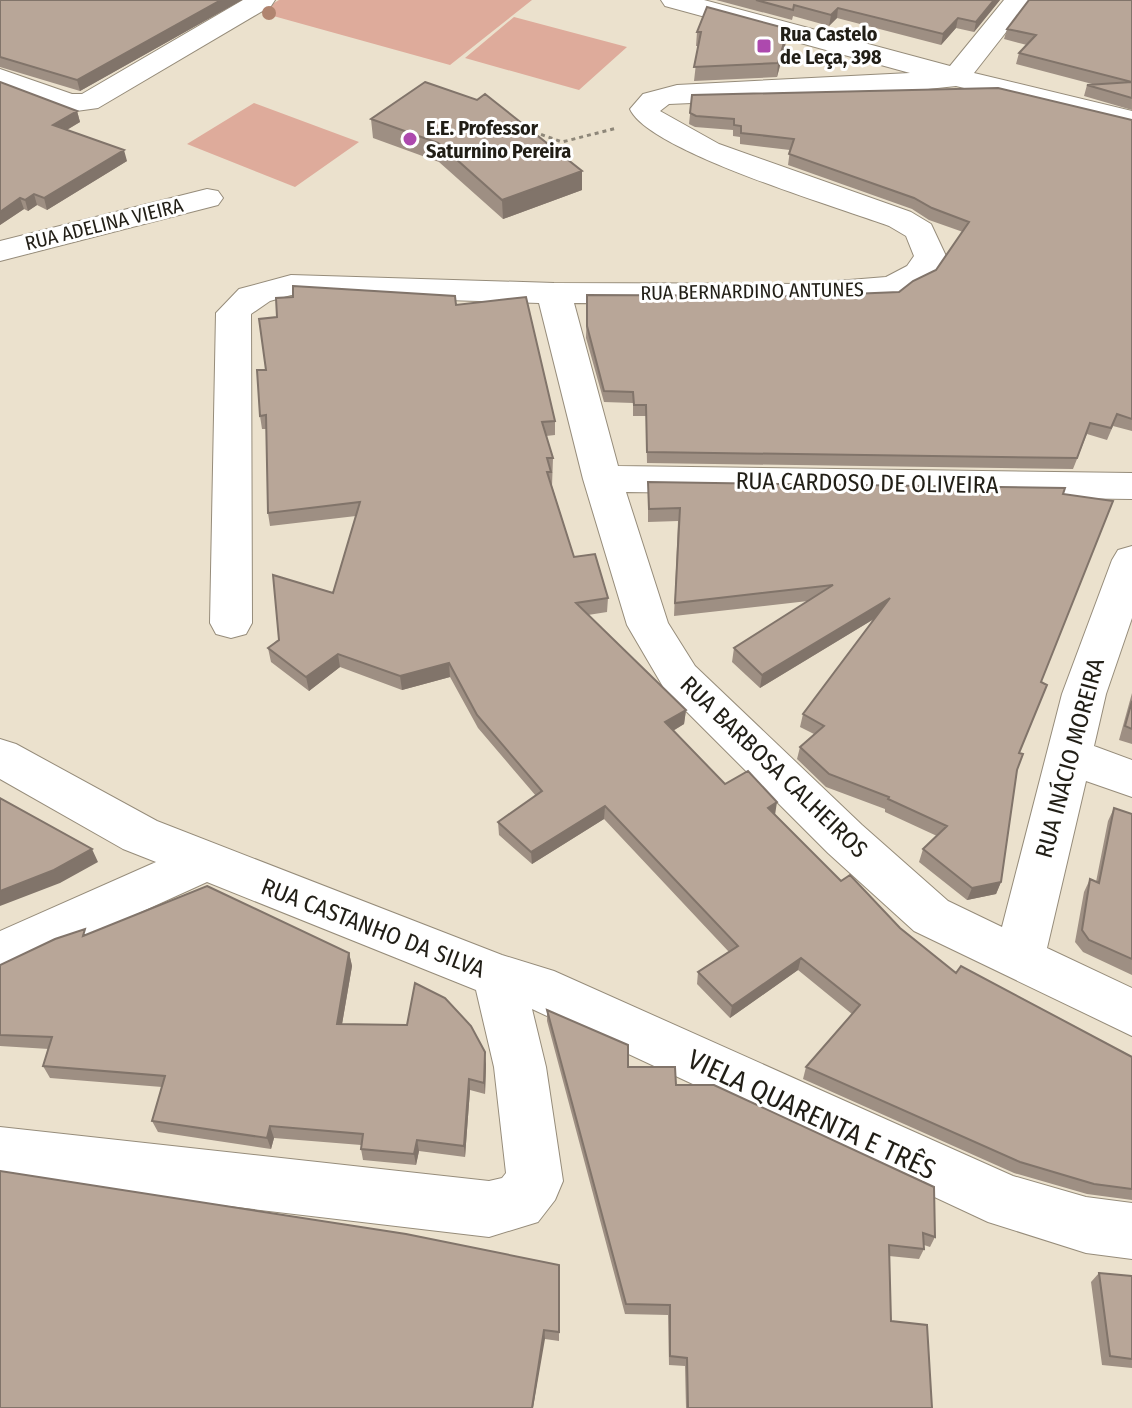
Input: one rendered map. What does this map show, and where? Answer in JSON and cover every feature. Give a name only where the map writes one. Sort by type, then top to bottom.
[{"type":"street","points":[[0,78],[69,103],[88,102],[262,0]]},
{"type":"street","points":[[674,0],[956,77],[1132,120]]},
{"type":"street","points":[[653,119],[645,109],[649,102],[676,94],[872,86],[956,77],[1018,0]]},
{"type":"street","name":"RUA BERNARDINO ANTUNES","points":[[231,623],[233,313],[242,301],[260,291],[291,285],[554,293],[800,294],[893,287],[919,273],[930,256],[920,231],[900,219],[708,150],[653,119]]},
{"type":"street","name":"RUA ADELINA VIEIRA","points":[[0,251],[207,198]]},
{"type":"street","name":"RUA BARBOSA CALHEIROS","points":[[554,293],[602,479],[648,625],[680,678],[845,839],[931,916],[1132,1013]]},
{"type":"street","name":"RUA CARDOSO DE OLIVEIRA","points":[[602,479],[1132,486]]},
{"type":"street","name":"RUA INÁCIO MOREIRA","points":[[1019,960],[1084,694],[1132,560]]},
{"type":"street","points":[[1067,755],[1132,779]]},
{"type":"street","name":"RUA CASTANHO DA SILVA","points":[[0,757],[140,835],[498,976],[520,1067],[535,1181],[518,1202],[489,1209],[0,1153]]},
{"type":"street","points":[[0,954],[204,862]]},
{"type":"street","name":"VIELA QUARENTA E TRÊS","points":[[498,976],[536,987],[1008,1202],[1086,1225],[1132,1231]]},
{"type":"path","points":[[519,126],[562,142],[653,119]]},
{"type":"shaded area","points":[[279,0],[532,0],[450,65],[259,12]]},
{"type":"shaded area","points":[[514,17],[627,47],[579,90],[465,58]]},
{"type":"shaded area","points":[[254,103],[359,142],[295,187],[187,144]]},
{"type":"building","points":[[0,0],[221,0],[77,80],[0,57]]},
{"type":"building","points":[[756,0],[994,0],[976,22],[958,18],[943,34],[838,8],[831,15],[794,5],[793,10]]},
{"type":"building","points":[[1029,0],[1132,0],[1132,82],[1019,53],[1036,35],[1007,29]]},
{"type":"building","points":[[707,7],[788,29],[778,63],[694,67],[701,32],[697,32]]},
{"type":"building","points":[[0,82],[77,111],[53,125],[124,150],[44,198],[34,194],[25,200],[20,198],[0,212]]},
{"type":"building","points":[[425,82],[477,100],[485,94],[582,171],[502,200],[438,143],[371,119]]},
{"type":"building","points":[[1132,82],[1132,98],[1087,85]]},
{"type":"building","points":[[998,88],[1132,120],[1132,419],[1117,414],[1111,428],[1090,423],[1077,458],[647,452],[646,405],[634,405],[633,392],[604,391],[587,326],[587,295],[802,296],[899,292],[936,270],[969,222],[914,198],[789,154],[794,139],[741,133],[741,126],[734,125],[734,119],[696,116],[690,113],[692,95]]},
{"type":"building","points":[[293,286],[455,296],[456,305],[526,297],[555,421],[542,422],[553,458],[547,458],[551,472],[547,472],[574,557],[595,554],[608,598],[576,603],[686,710],[665,722],[725,784],[748,771],[777,802],[768,808],[841,881],[850,875],[900,928],[956,973],[961,966],[1132,1057],[1132,1189],[1094,1184],[1020,1162],[806,1067],[860,1005],[801,958],[732,1006],[698,972],[738,946],[605,806],[531,852],[498,822],[542,791],[477,715],[449,663],[400,676],[338,654],[306,677],[268,648],[279,640],[273,575],[333,593],[360,502],[268,513],[266,415],[260,416],[257,370],[266,370],[259,319],[277,317],[276,298],[293,297]]},
{"type":"building","points":[[648,482],[1065,488],[1063,494],[1113,501],[1041,682],[1047,685],[1019,753],[1023,754],[1017,770],[1001,882],[972,888],[923,849],[947,826],[889,797],[829,774],[800,747],[824,726],[803,714],[890,598],[762,675],[734,648],[833,585],[675,603],[680,508],[649,509]]},
{"type":"building","points":[[1132,701],[1132,729],[1125,726]]},
{"type":"building","points":[[0,798],[92,849],[54,870],[0,891]]},
{"type":"building","points":[[1114,808],[1132,814],[1132,959],[1089,940],[1082,930],[1090,879],[1099,883]]},
{"type":"building","points":[[207,886],[349,953],[337,1024],[407,1025],[415,983],[445,998],[471,1026],[485,1052],[484,1083],[469,1079],[464,1146],[417,1140],[414,1154],[361,1149],[363,1134],[270,1126],[267,1138],[152,1121],[165,1076],[43,1066],[52,1037],[0,1035],[0,965],[55,939],[85,929],[83,936]]},
{"type":"building","points":[[547,1010],[628,1045],[628,1067],[675,1067],[676,1085],[714,1085],[934,1187],[935,1237],[923,1233],[924,1249],[889,1245],[891,1321],[927,1325],[932,1408],[688,1408],[687,1358],[670,1356],[670,1305],[626,1304]]},
{"type":"building","points":[[0,1171],[406,1234],[559,1265],[559,1332],[544,1330],[532,1408],[0,1408]]},
{"type":"building","points":[[1099,1273],[1132,1276],[1132,1359],[1110,1356]]},
{"type":"place","name":"Rua Castelo de Leça, 398","points":[[764,46]]},
{"type":"place","name":"E.E. Professor Saturnino Pereira","points":[[410,139]]}]
